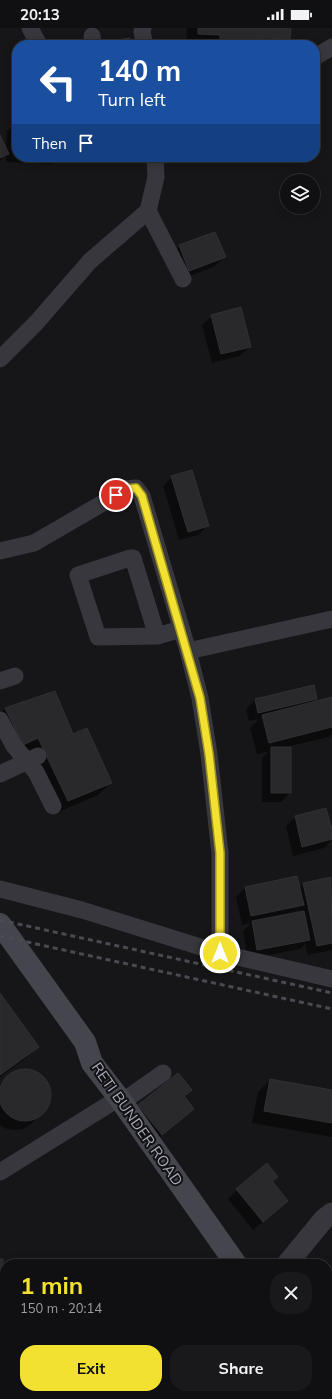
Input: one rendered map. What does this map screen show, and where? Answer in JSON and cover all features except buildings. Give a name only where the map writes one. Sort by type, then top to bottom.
[{"type":"main road","name":"RETI BUNDER ROAD","points":[[0,924],[85,1042],[92,1063],[120,1100],[232,1259]]},
{"type":"main road","points":[[0,947],[80,1055],[92,1063]]},
{"type":"street","points":[[30,28],[36,40]]},
{"type":"street","points":[[143,28],[142,32],[144,40]]},
{"type":"street","points":[[320,53],[332,47]]},
{"type":"street","points":[[0,359],[36,323],[90,261],[148,211],[156,177],[155,162]]},
{"type":"street","points":[[148,211],[183,279]]},
{"type":"street","points":[[0,551],[34,542],[126,489],[136,488],[142,496],[188,651],[200,698],[209,754],[219,846],[220,953]]},
{"type":"street","points":[[157,636],[134,558],[78,575],[98,637],[157,636],[181,629]]},
{"type":"street","points":[[188,651],[332,619]]},
{"type":"street","points":[[0,720],[14,746],[32,759],[36,772],[53,806]]},
{"type":"street","points":[[0,774],[32,759]]},
{"type":"street","points":[[0,889],[82,910],[220,953],[332,980]]},
{"type":"street","points":[[0,1172],[163,1073]]},
{"type":"street","points":[[290,1259],[324,1219],[332,1213]]},
{"type":"railway","points":[[0,920],[332,993]]},
{"type":"railway","points":[[0,936],[332,1009]]},
{"type":"route","points":[[116,495],[126,489],[136,488],[142,496],[188,651],[200,698],[209,754],[220,853],[220,953]]}]
